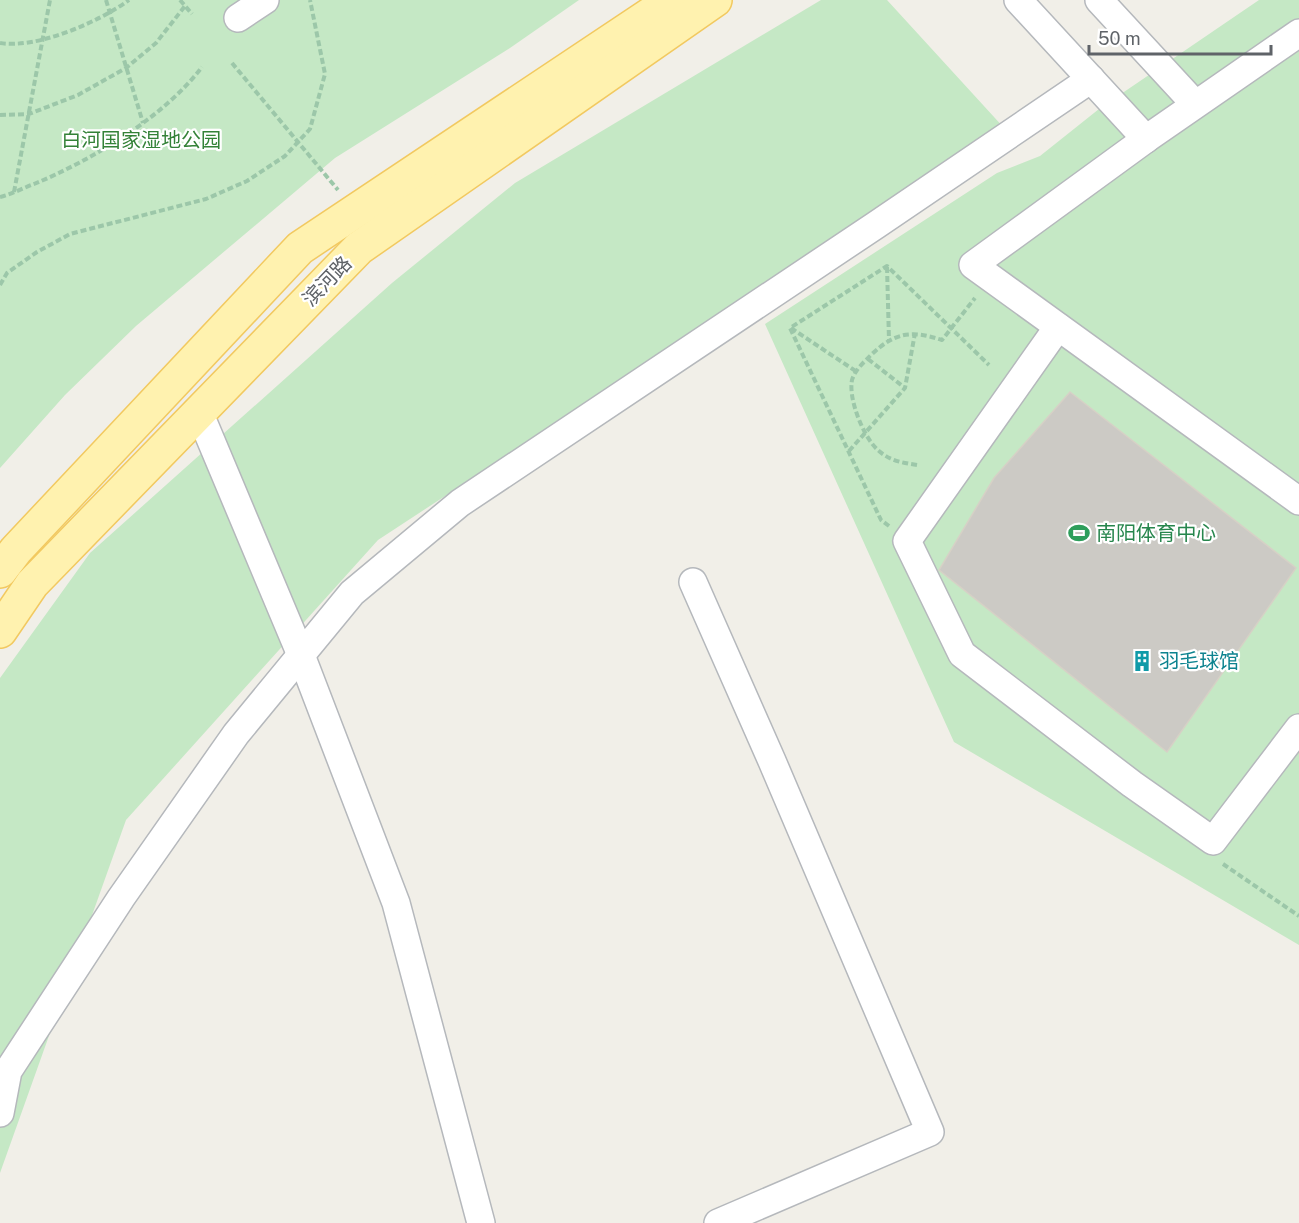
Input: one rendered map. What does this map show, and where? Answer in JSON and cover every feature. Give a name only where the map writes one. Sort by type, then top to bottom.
[{"type":"main road","name":"滨河路","points":[[0,571],[16,550],[300,248],[672,0]]},
{"type":"main road","name":"滨河路","points":[[0,631],[32,584],[359,248],[716,0]]},
{"type":"street","points":[[238,18],[265,0]]},
{"type":"street","points":[[1018,0],[1146,139]]},
{"type":"street","points":[[1099,0],[1195,104]]},
{"type":"street","points":[[1299,33],[1195,104],[973,265],[1299,501]]},
{"type":"street","points":[[0,1113],[4,1069],[236,734],[352,593],[460,503],[1091,79]]},
{"type":"street","points":[[1058,327],[908,542],[962,654],[1132,784],[1213,841],[1299,728]]},
{"type":"street","points":[[199,412],[301,655],[396,903],[481,1223]]},
{"type":"street","points":[[693,582],[930,1132],[718,1223]]},
{"type":"path","points":[[14,192],[50,0]]},
{"type":"path","points":[[106,0],[143,123]]},
{"type":"path","points":[[0,43],[13,45],[42,39],[79,27],[110,14],[129,0]]},
{"type":"path","points":[[180,0],[192,14]]},
{"type":"path","points":[[0,285],[7,273],[70,234],[206,199],[248,181],[285,156],[310,129],[325,74],[310,0]]},
{"type":"path","points":[[0,116],[29,114],[78,95],[126,68],[156,42],[185,6]]},
{"type":"path","points":[[232,63],[356,211]]},
{"type":"path","points":[[0,197],[67,170],[143,123],[190,82],[202,67]]},
{"type":"path","points":[[790,328],[887,266]]},
{"type":"path","points":[[887,266],[989,366]]},
{"type":"path","points":[[887,266],[890,340]]},
{"type":"path","points":[[917,465],[896,461],[878,451],[859,420],[851,394],[853,378],[868,358],[882,345],[901,334],[921,333],[942,340],[991,279]]},
{"type":"path","points":[[790,328],[857,372]]},
{"type":"path","points":[[790,328],[881,520],[908,542]]},
{"type":"path","points":[[849,451],[904,388],[915,333]]},
{"type":"path","points":[[868,358],[904,388]]},
{"type":"path","points":[[1213,841],[1216,859],[1299,916]]},
{"type":"green space","name":"白河国家湿地公园","points":[[0,0],[579,0],[510,48],[335,158],[136,326],[65,395],[0,468]]},
{"type":"green space","points":[[821,0],[887,0],[1005,129],[378,540],[126,820],[0,1173],[0,678],[90,553],[392,283],[515,183]]},
{"type":"green space","name":"南阳体育中心","points":[[1259,0],[1299,0],[1299,945],[954,742],[765,324],[997,173],[1040,156],[1099,109]]},
{"type":"building","name":"羽毛球馆","points":[[1070,392],[1296,568],[1167,752],[939,570],[994,478]]},
{"type":"place","name":"南阳体育中心","points":[[1079,533]]},
{"type":"place","name":"羽毛球馆","points":[[1142,661]]}]
